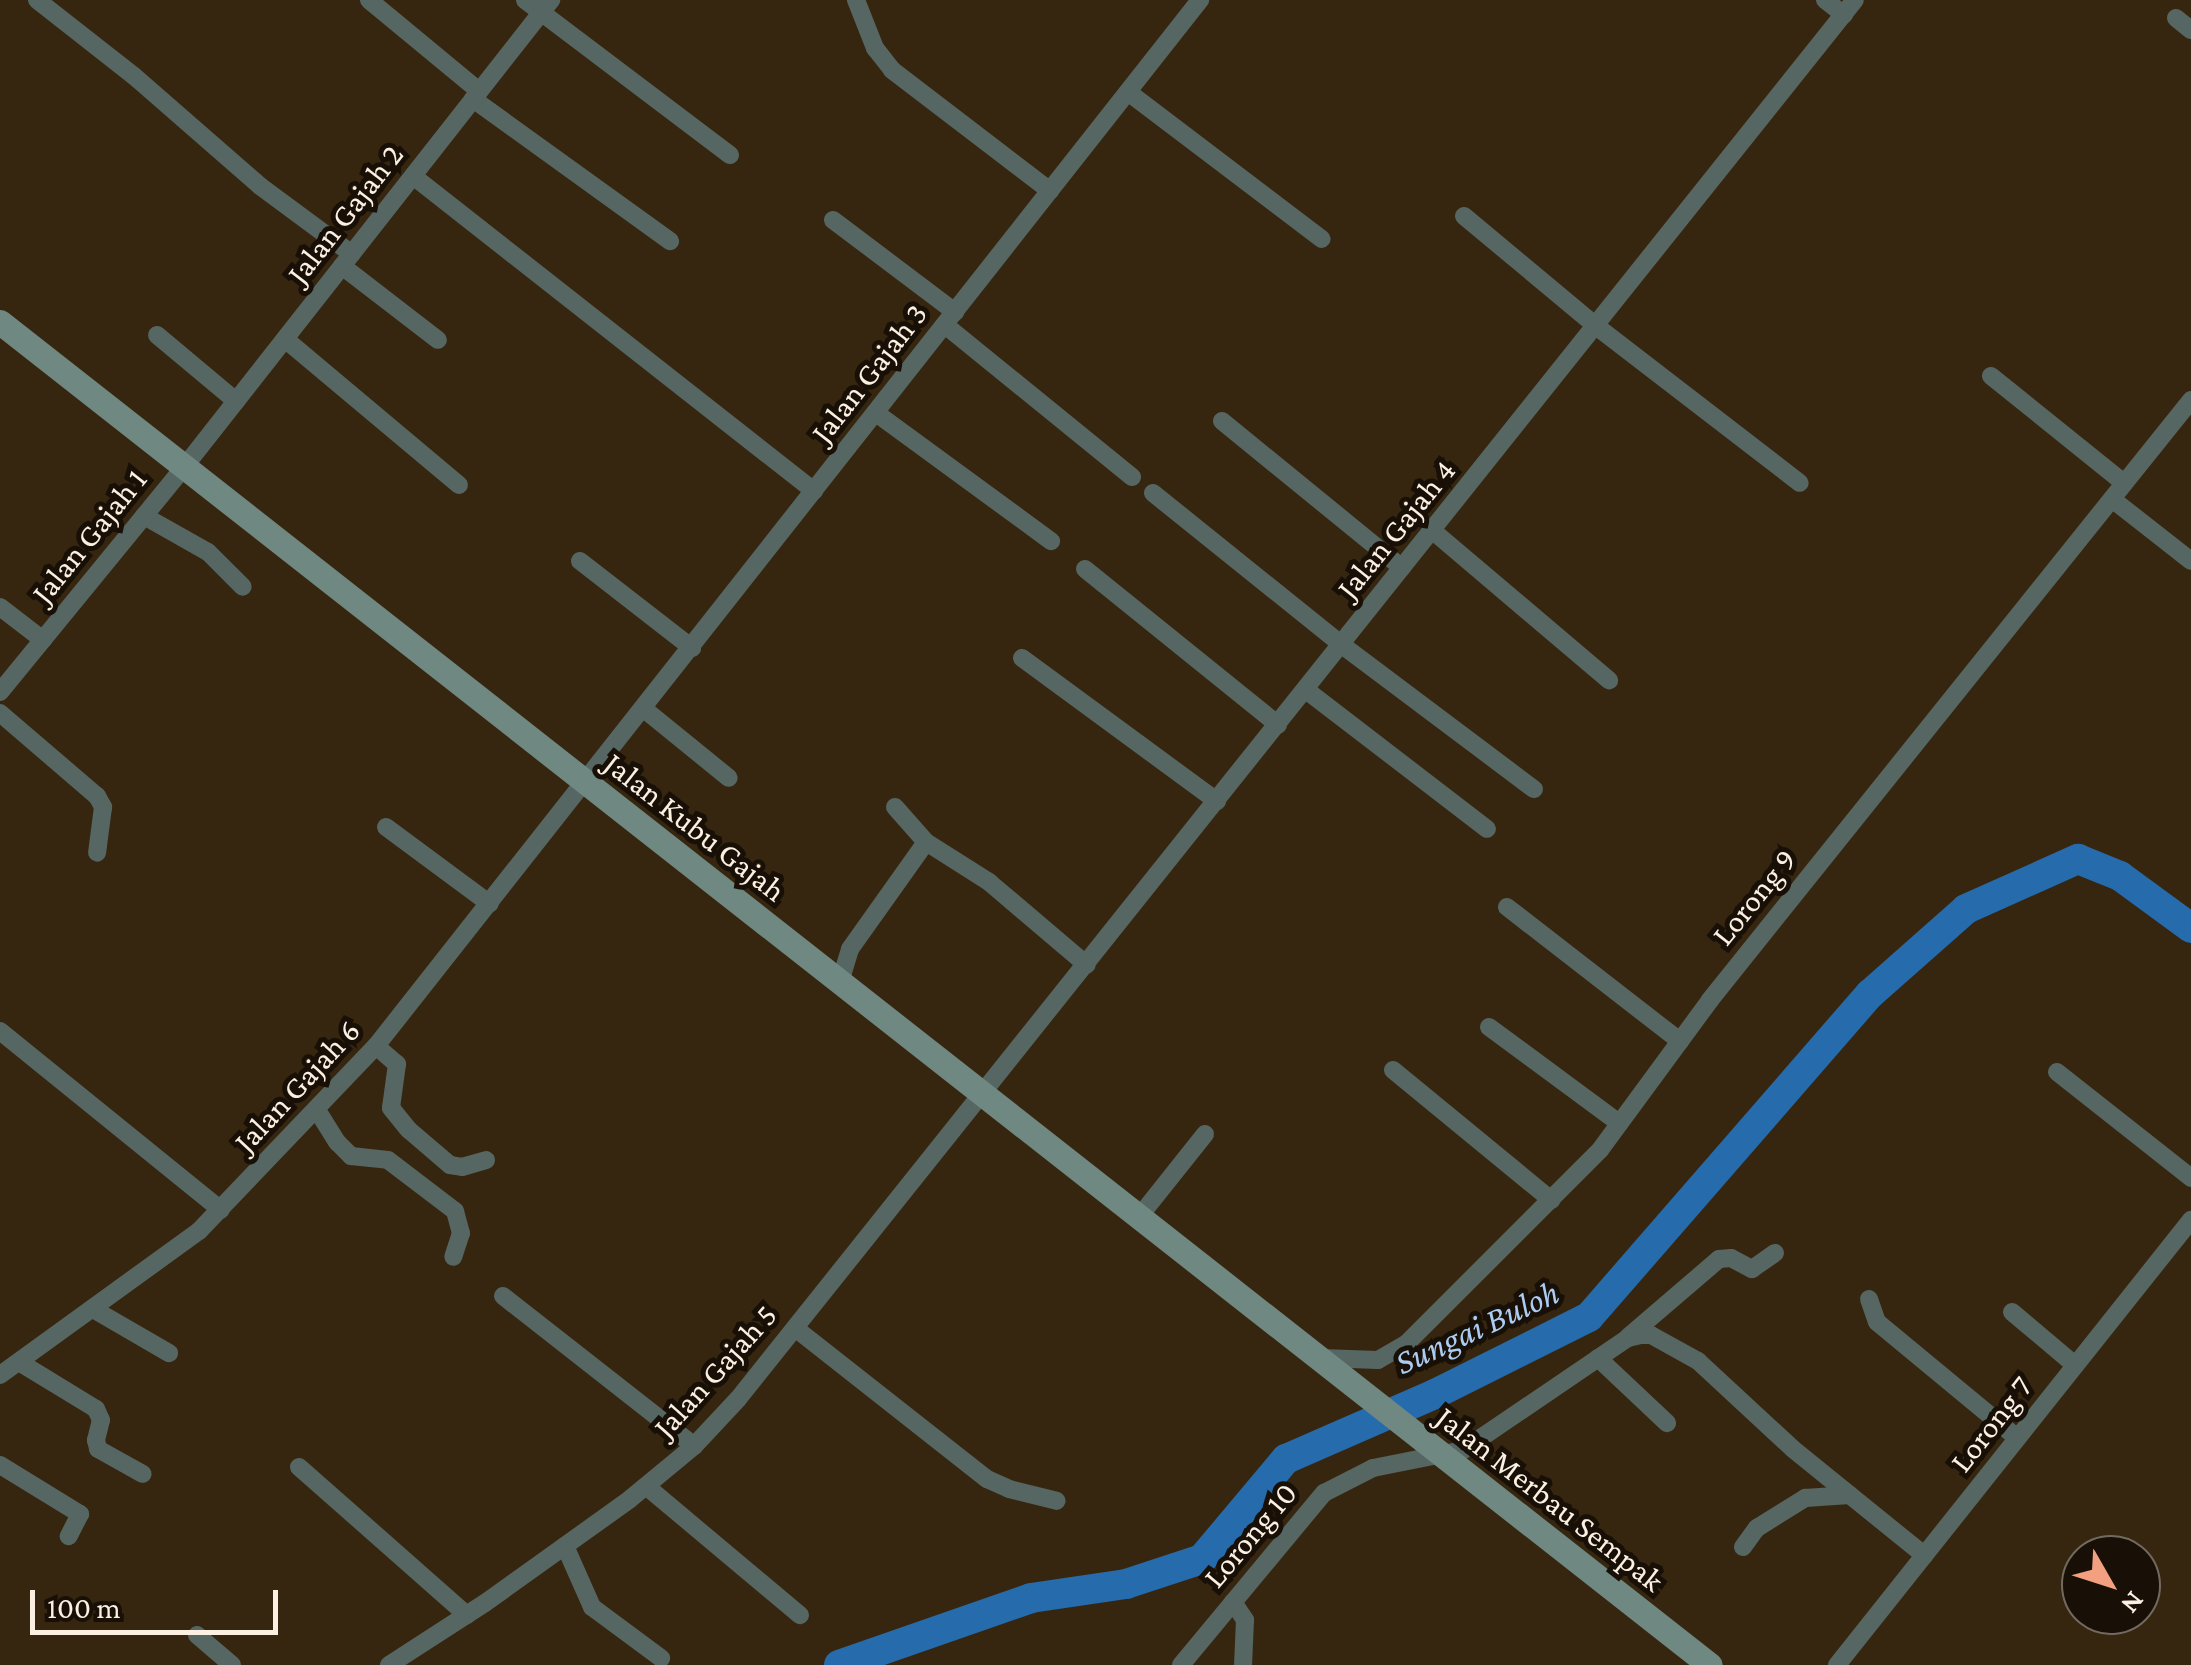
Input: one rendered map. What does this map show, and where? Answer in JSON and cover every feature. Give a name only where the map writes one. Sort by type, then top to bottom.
[{"type":"street","points":[[37,0],[134,76],[438,340]]},
{"type":"street","points":[[369,0],[476,95],[670,241]]},
{"type":"street","points":[[525,0],[546,6],[730,156]]},
{"type":"street","points":[[856,0],[875,48],[892,70],[1050,191]]},
{"type":"street","points":[[1825,0],[1850,8]]},
{"type":"street","name":"Jalan Gajah 3","points":[[586,783],[1195,2]]},
{"type":"street","name":"Jalan Gajah 2","points":[[186,466],[546,6]]},
{"type":"street","name":"Jalan Gajah 4","points":[[984,1095],[1850,8]]},
{"type":"street","points":[[1128,92],[1322,239]]},
{"type":"street","points":[[413,176],[814,491]]},
{"type":"street","points":[[1464,216],[1596,326],[1800,483]]},
{"type":"street","points":[[833,220],[1132,477]]},
{"type":"street","name":"Jalan Kubu Gajah","points":[[0,322],[1350,1384]]},
{"type":"street","points":[[157,335],[236,401]]},
{"type":"street","points":[[285,338],[459,485]]},
{"type":"street","points":[[1991,376],[2124,482]]},
{"type":"street","name":"Lorong 9","points":[[1316,1358],[1360,1361],[1391,1355],[1425,1327],[1551,1200],[1620,1123],[1680,1041],[2191,400]]},
{"type":"street","points":[[876,413],[1051,541]]},
{"type":"street","points":[[1222,421],[1402,568]]},
{"type":"street","name":"Jalan Gajah 1","points":[[0,692],[186,466]]},
{"type":"street","points":[[1153,493],[1342,645],[1534,788]]},
{"type":"street","points":[[2112,499],[2191,561]]},
{"type":"street","points":[[144,516],[208,552],[243,587]]},
{"type":"street","points":[[1432,531],[1609,680]]},
{"type":"street","points":[[580,561],[692,648]]},
{"type":"street","points":[[1086,569],[1278,725]]},
{"type":"street","points":[[0,607],[42,640]]},
{"type":"street","points":[[1022,658],[1217,802]]},
{"type":"street","points":[[1306,690],[1487,829]]},
{"type":"street","points":[[644,709],[728,778]]},
{"type":"street","points":[[0,713],[96,796],[102,806],[98,853]]},
{"type":"street","name":"Jalan Gajah 6","points":[[0,1375],[200,1231],[376,1046],[586,783]]},
{"type":"street","points":[[895,807],[926,842],[989,882],[1087,965]]},
{"type":"street","points":[[386,828],[490,904]]},
{"type":"street","points":[[840,982],[850,949],[926,842]]},
{"type":"street","points":[[1507,907],[1680,1041]]},
{"type":"street","points":[[1490,1027],[1620,1123]]},
{"type":"street","points":[[0,1031],[220,1210]]},
{"type":"street","points":[[376,1046],[396,1064],[392,1108],[409,1130],[450,1165],[462,1167],[486,1160]]},
{"type":"street","points":[[1393,1070],[1551,1200]]},
{"type":"street","points":[[2057,1072],[2191,1178]]},
{"type":"street","name":"Jalan Gajah 5","points":[[388,1665],[564,1546],[694,1446],[984,1095]]},
{"type":"street","points":[[318,1110],[351,1156],[388,1160],[455,1211],[460,1233],[453,1258]]},
{"type":"street","points":[[1139,1217],[1205,1134]]},
{"type":"street","name":"Lorong 7","points":[[1837,1665],[2191,1220]]},
{"type":"street","name":"Lorong 10","points":[[1180,1665],[1324,1493],[1373,1468],[1434,1449],[1463,1450],[1628,1338],[1719,1259],[1731,1258],[1752,1269],[1775,1253]]},
{"type":"street","points":[[503,1296],[694,1446]]},
{"type":"street","points":[[1869,1299],[1877,1322],[2018,1438]]},
{"type":"street","points":[[93,1309],[169,1354]]},
{"type":"street","points":[[2012,1312],[2076,1365]]},
{"type":"street","points":[[795,1328],[987,1478],[1009,1490],[1057,1501]]},
{"type":"street","points":[[1628,1338],[1651,1335],[1698,1361],[1924,1555]]},
{"type":"street","points":[[1598,1358],[1667,1423]]},
{"type":"street","points":[[19,1362],[96,1409],[101,1420],[98,1449],[143,1474]]},
{"type":"street","name":"Jalan Merbau Sempak","points":[[1350,1384],[1710,1665]]},
{"type":"street","points":[[0,1465],[80,1514],[70,1536]]},
{"type":"street","points":[[299,1467],[467,1615]]},
{"type":"street","points":[[646,1486],[800,1615]]},
{"type":"street","points":[[1743,1547],[1757,1528],[1805,1498],[1850,1495]]},
{"type":"street","points":[[564,1546],[592,1608],[661,1658]]},
{"type":"street","points":[[1233,1602],[1245,1620],[1244,1665]]},
{"type":"street","points":[[198,1634],[232,1665]]},
{"type":"waterway","name":"Sungai Buloh","points":[[839,1665],[1031,1598],[1126,1584],[1202,1559],[1286,1459],[1435,1394],[1589,1317],[1870,994],[1966,909],[2078,859],[2120,876],[2191,928]]}]
